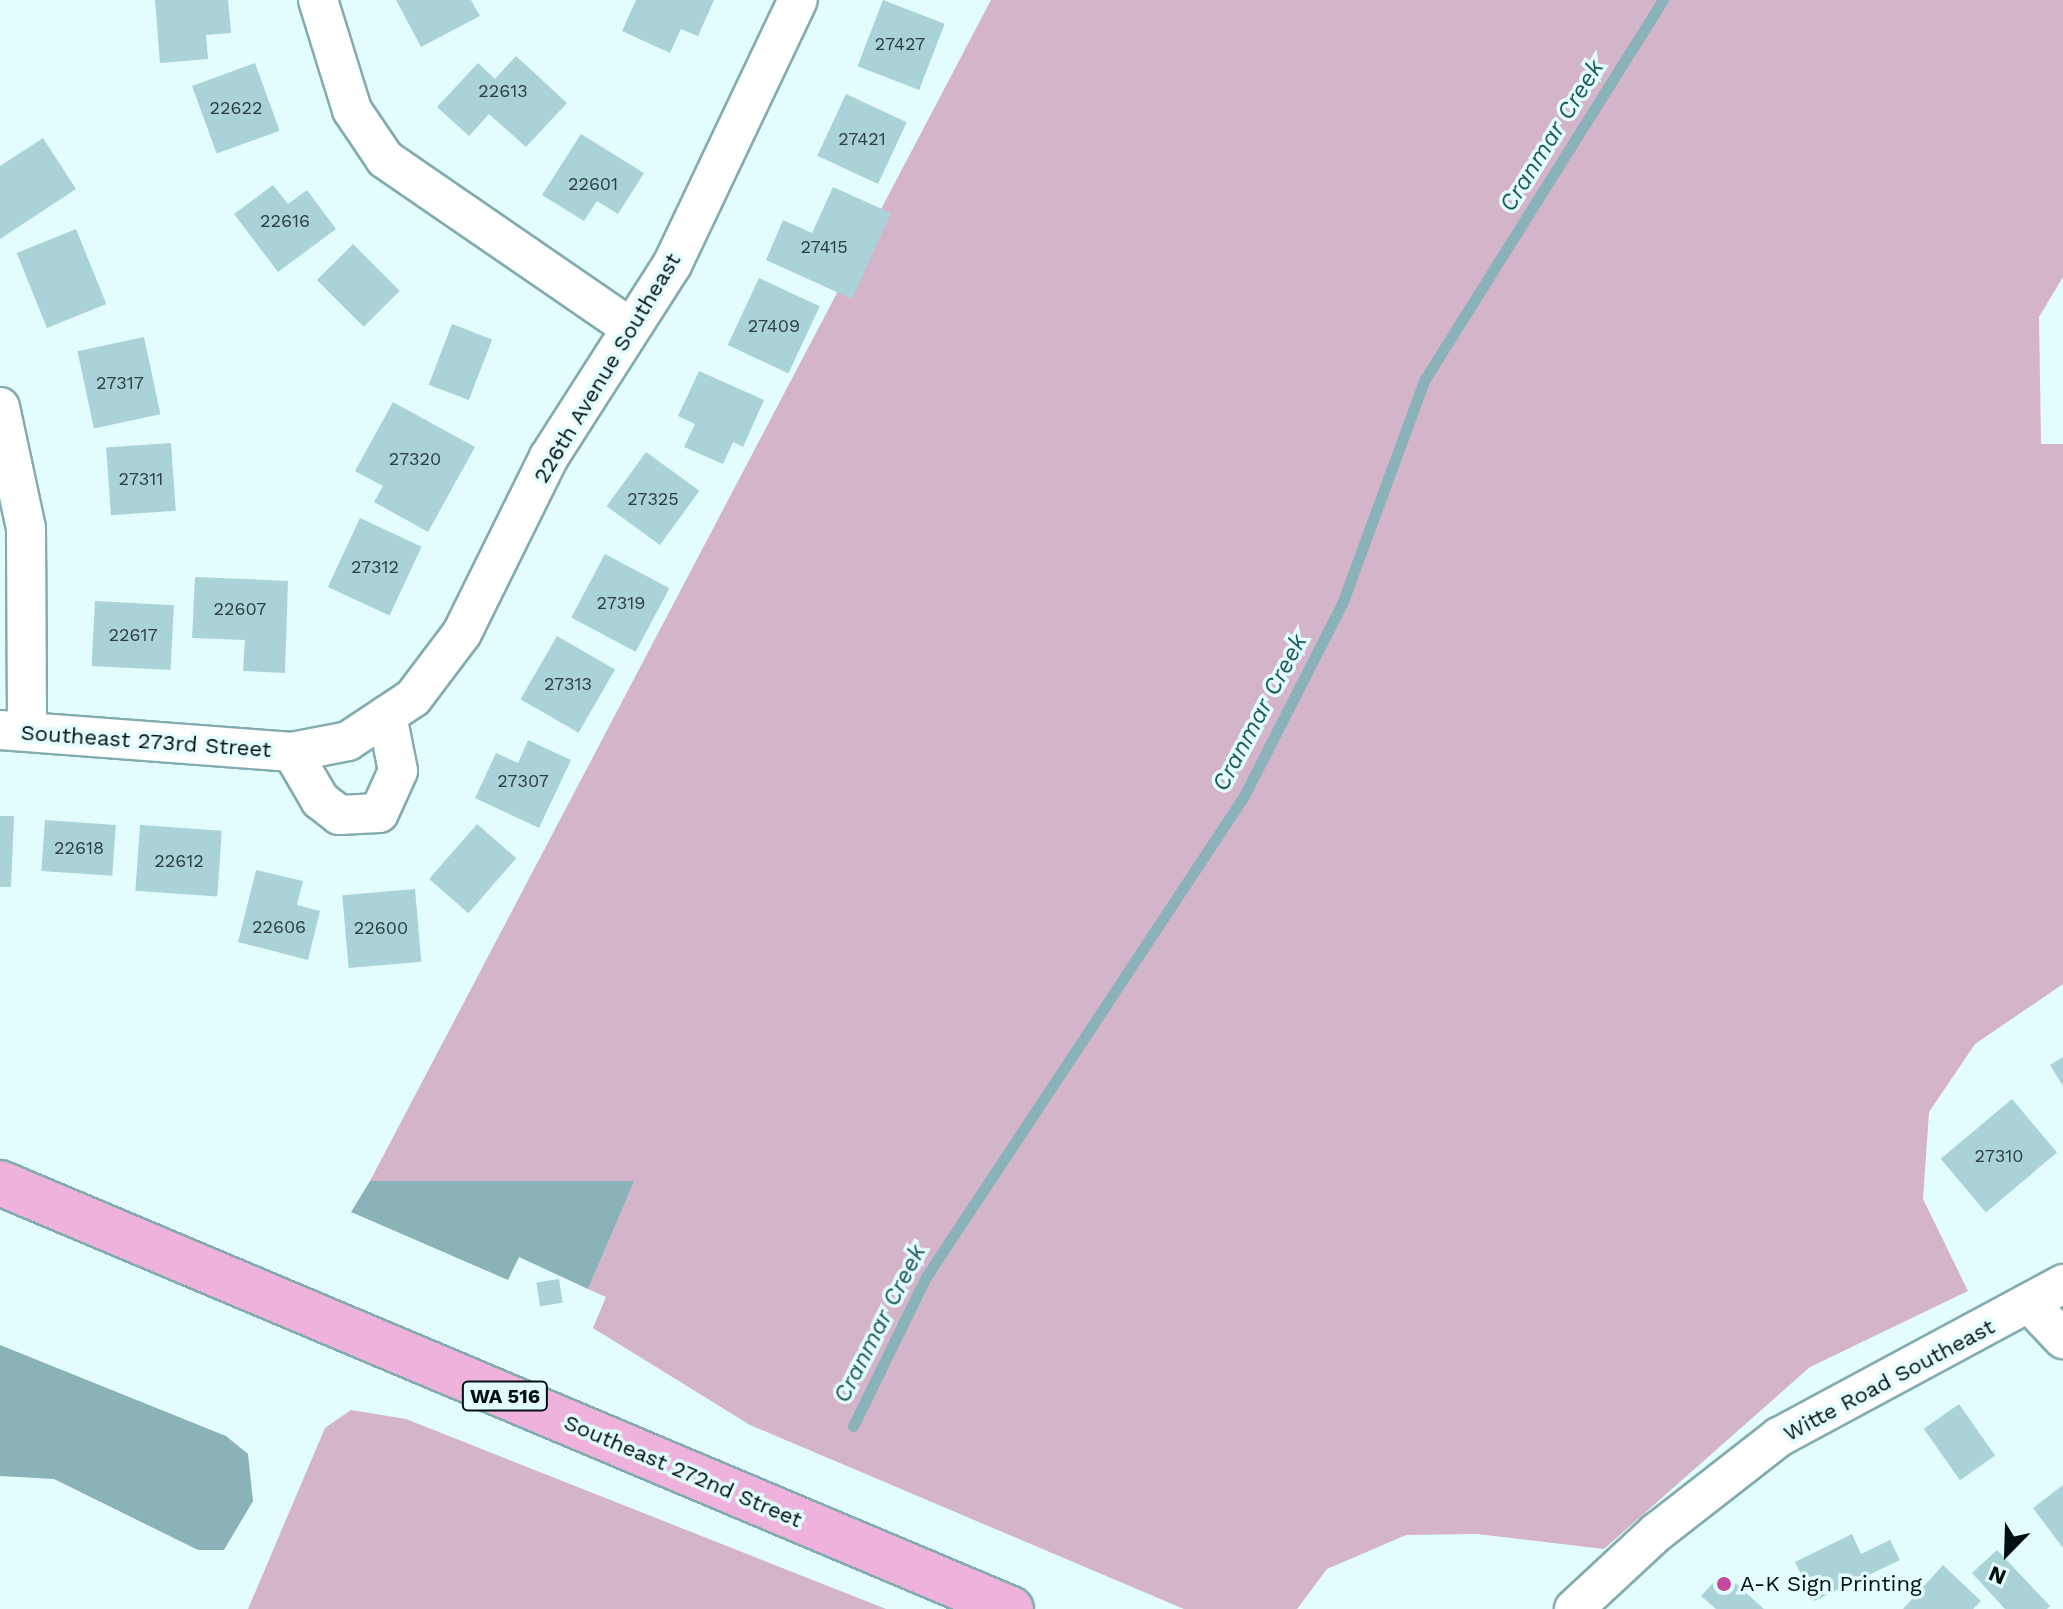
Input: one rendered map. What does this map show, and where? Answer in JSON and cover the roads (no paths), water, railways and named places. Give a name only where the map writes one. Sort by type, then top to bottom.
[{"type":"main road","name":"Southeast 272nd Street","points":[[0,1183],[1011,1609]]},
{"type":"street","points":[[318,0],[352,110],[385,159],[628,326]]},
{"type":"street","name":"226th Avenue Southeast","points":[[348,741],[413,698],[462,633],[549,457],[628,326],[672,265],[798,0]]},
{"type":"street","points":[[0,407],[26,528],[14,730]]},
{"type":"street","name":"Southeast 273rd Street","points":[[292,752],[320,800],[339,815],[379,813],[398,771],[387,715]]},
{"type":"street","name":"Southeast 273rd Street","points":[[14,730],[292,752],[348,741]]},
{"type":"street","name":"Witte Road Southeast","points":[[1574,1609],[1657,1532],[1779,1437],[2031,1305],[2063,1284]]},
{"type":"street","points":[[2031,1305],[2063,1339]]},
{"type":"water","points":[[370,1181],[634,1181],[588,1289],[519,1257],[508,1280],[351,1212]]},
{"type":"water","points":[[0,1345],[226,1436],[248,1454],[253,1501],[224,1550],[198,1550],[54,1479],[0,1476]]},
{"type":"waterway","name":"Cranmar Creek","points":[[853,1426],[926,1277],[1244,796],[1342,604],[1425,379],[1663,0]]},
{"type":"place","name":"A-K Sign Printing","points":[[1724,1584]]}]
